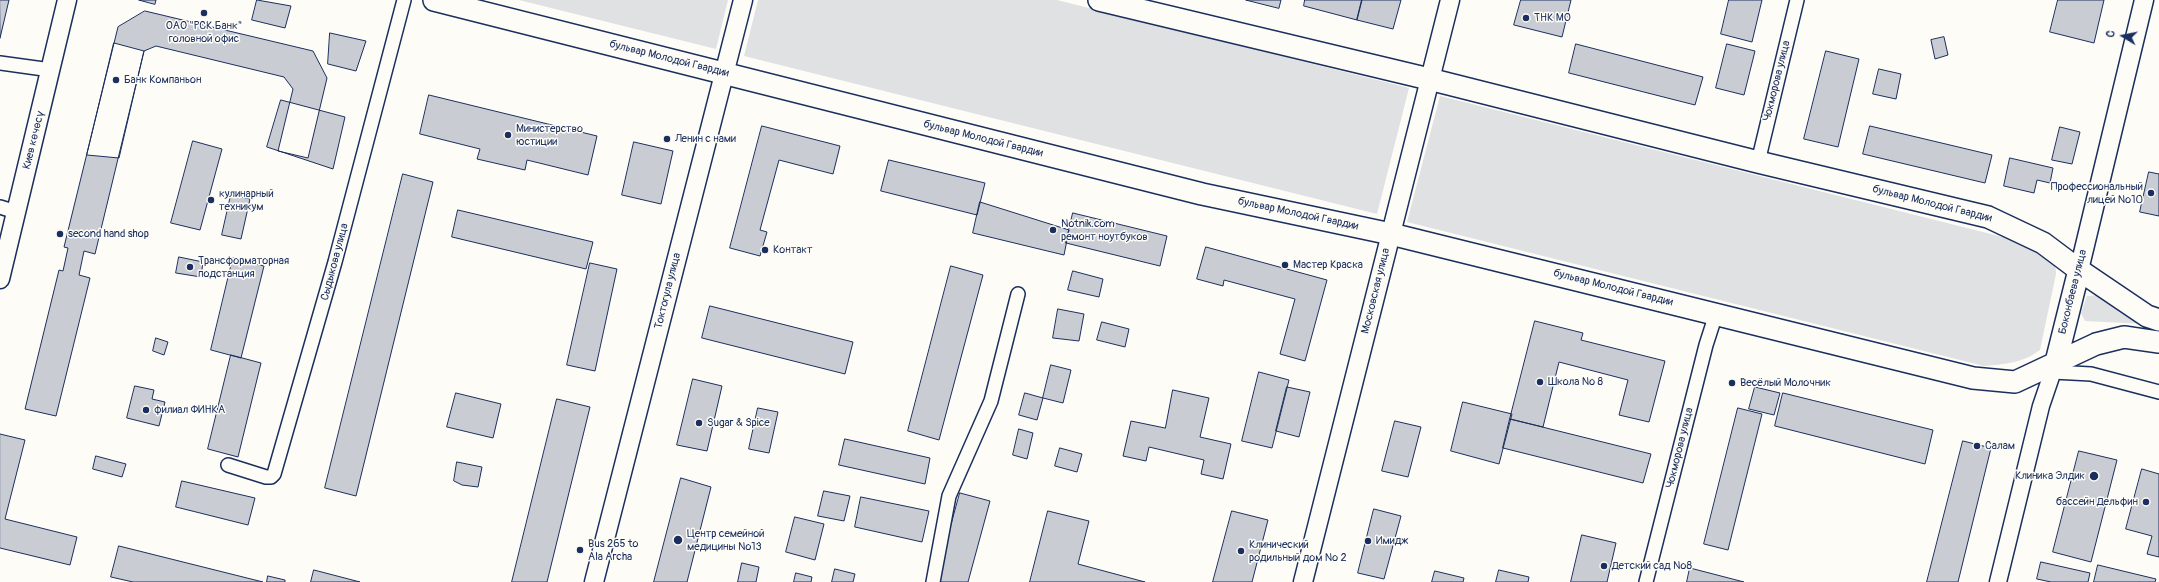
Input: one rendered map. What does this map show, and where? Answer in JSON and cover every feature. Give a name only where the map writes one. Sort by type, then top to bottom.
[{"type":"main road","name":"Киев көчөсү","points":[[0,279],[8,210],[51,70],[67,0]]},
{"type":"main road","name":"бульвар Молодой Гвардии","points":[[434,0],[1202,194],[1391,234],[1973,378],[2015,382],[2054,367],[2096,344],[2124,337],[2159,342]]},
{"type":"main road","name":"Токтогула улица","points":[[594,582],[743,0]]},
{"type":"main road","name":"бульвар Молодой Гвардии","points":[[1099,0],[1429,79],[1758,162],[1988,217],[2043,242],[2079,270],[2147,316],[2159,320]]},
{"type":"main road","name":"Московская улица","points":[[1303,582],[1450,0]]},
{"type":"main road","name":"Боконбаева улица","points":[[2054,367],[2144,0]]},
{"type":"street","name":"Сыдыкова улица","points":[[228,465],[266,477],[271,477],[274,474],[335,262],[404,0]]},
{"type":"street","name":"Чокморова улица","points":[[1758,162],[1797,0]]},
{"type":"street","points":[[0,63],[51,70]]},
{"type":"street","points":[[933,582],[949,496],[990,401],[1018,294]]},
{"type":"street","name":"Чокморова улица","points":[[1646,582],[1706,345],[1716,314]]},
{"type":"street","points":[[2054,367],[2091,374],[2159,392]]},
{"type":"street","name":"Боконбаева улица","points":[[1998,582],[2041,406],[2054,367]]},
{"type":"shaded area","points":[[519,0],[728,0],[716,49]]},
{"type":"shaded area","points":[[758,0],[1057,0],[1409,88],[1377,214],[744,56]]},
{"type":"shaded area","points":[[1440,96],[2015,240],[2055,261],[2056,274],[2040,350],[2027,358],[2020,360],[1984,366],[1407,222]]},
{"type":"shaded area","points":[[2101,295],[2119,311],[2145,324],[2085,321],[2081,313],[2087,296]]},
{"type":"building","points":[[0,0],[9,0],[0,38]]},
{"type":"building","points":[[139,0],[156,0],[155,4]]},
{"type":"building","points":[[257,0],[291,6],[285,28],[252,20]]},
{"type":"building","points":[[1246,0],[1281,0],[1279,8]]},
{"type":"building","points":[[1305,0],[1362,0],[1357,20],[1304,6]]},
{"type":"building","points":[[1362,0],[1401,0],[1393,29],[1357,20]]},
{"type":"building","points":[[1521,0],[1571,0],[1562,37],[1514,25]]},
{"type":"building","points":[[1729,0],[1762,0],[1752,42],[1721,34]]},
{"type":"building","points":[[2058,0],[2104,0],[2094,43],[2050,32]]},
{"type":"building","points":[[145,11],[313,51],[327,78],[308,158],[278,151],[293,89],[284,77],[156,46],[144,51],[95,254],[84,251],[79,275],[90,278],[56,416],[25,409],[59,270],[63,271],[68,248],[64,247],[118,27]]},
{"type":"building","points":[[330,33],[366,41],[356,71],[328,64]]},
{"type":"building","points":[[1944,37],[1948,55],[1935,59],[1931,40]]},
{"type":"building","points":[[114,43],[144,51],[119,158],[87,155]]},
{"type":"building","points":[[1576,44],[1703,77],[1695,105],[1569,73]]},
{"type":"building","points":[[1727,44],[1755,51],[1744,95],[1716,88]]},
{"type":"building","points":[[1826,51],[1859,59],[1838,147],[1804,139]]},
{"type":"building","points":[[1879,69],[1901,74],[1896,99],[1873,94]]},
{"type":"building","name":"Министерство юстиции","points":[[429,95],[597,136],[588,175],[527,160],[525,170],[477,159],[480,149],[420,134]]},
{"type":"building","points":[[281,100],[345,117],[333,169],[267,147]]},
{"type":"building","points":[[762,126],[840,146],[833,174],[779,160],[760,230],[767,232],[760,256],[730,248]]},
{"type":"building","points":[[1870,126],[1992,155],[1985,183],[1863,154]]},
{"type":"building","points":[[2060,127],[2080,132],[2072,164],[2052,160]]},
{"type":"building","points":[[193,141],[222,149],[200,230],[171,223]]},
{"type":"building","points":[[634,142],[673,151],[661,204],[622,195]]},
{"type":"building","points":[[2010,158],[2053,168],[2050,183],[2037,180],[2034,193],[2004,186]]},
{"type":"building","points":[[889,160],[985,183],[977,215],[881,191]]},
{"type":"building","name":"Профессиональный лицей №10","points":[[2149,172],[2159,174],[2159,216],[2140,212]]},
{"type":"building","points":[[403,174],[433,182],[356,496],[325,488]]},
{"type":"building","points":[[231,195],[250,199],[241,239],[222,235]]},
{"type":"building","points":[[980,202],[1069,230],[1064,255],[973,233]]},
{"type":"building","points":[[458,210],[593,242],[586,269],[452,237]]},
{"type":"building","points":[[1073,213],[1167,236],[1160,266],[1066,243]]},
{"type":"building","points":[[1206,247],[1327,280],[1305,361],[1280,354],[1295,299],[1224,280],[1223,286],[1197,279]]},
{"type":"building","name":"Трансформаторная подстанция","points":[[179,257],[203,262],[201,277],[176,273]]},
{"type":"building","points":[[233,258],[264,266],[241,358],[211,350]]},
{"type":"building","points":[[590,263],[617,269],[595,371],[567,365]]},
{"type":"building","points":[[951,266],[983,275],[939,440],[908,431]]},
{"type":"building","points":[[1073,271],[1103,279],[1099,297],[1068,290]]},
{"type":"building","points":[[710,306],[853,342],[845,374],[702,338]]},
{"type":"building","points":[[1058,309],[1084,314],[1079,341],[1053,338]]},
{"type":"building","points":[[1535,321],[1583,333],[1581,340],[1665,361],[1649,422],[1619,415],[1628,380],[1559,362],[1543,427],[1510,419]]},
{"type":"building","points":[[1102,322],[1129,329],[1125,347],[1097,340]]},
{"type":"building","points":[[156,338],[168,342],[164,355],[153,351]]},
{"type":"building","points":[[231,355],[261,363],[238,457],[208,449]]},
{"type":"building","points":[[1051,365],[1071,370],[1063,403],[1043,398]]},
{"type":"building","points":[[1259,372],[1289,380],[1272,448],[1242,441]]},
{"type":"building","points":[[693,379],[722,386],[707,451],[677,445]]},
{"type":"building","name":"филиал ФИНКА","points":[[135,386],[154,390],[152,399],[165,402],[159,426],[127,418]]},
{"type":"building","points":[[1287,387],[1310,392],[1299,437],[1276,431]]},
{"type":"building","points":[[1755,387],[1780,393],[1774,415],[1749,409]]},
{"type":"building","points":[[1173,390],[1209,398],[1200,437],[1231,444],[1223,479],[1201,474],[1204,460],[1149,447],[1146,461],[1123,456],[1131,421],[1165,428]]},
{"type":"building","points":[[456,393],[501,404],[493,438],[447,427]]},
{"type":"building","points":[[1025,393],[1043,398],[1037,420],[1019,415]]},
{"type":"building","points":[[1783,393],[1933,430],[1925,464],[1775,426]]},
{"type":"building","points":[[557,399],[590,407],[547,582],[512,582]]},
{"type":"building","points":[[1463,402],[1512,414],[1499,464],[1451,451]]},
{"type":"building","points":[[758,408],[778,412],[769,453],[749,449]]},
{"type":"building","points":[[1738,408],[1762,414],[1728,550],[1704,544]]},
{"type":"building","points":[[1510,419],[1651,454],[1643,483],[1503,448]]},
{"type":"building","points":[[1395,421],[1421,427],[1408,477],[1382,471]]},
{"type":"building","points":[[1019,429],[1033,433],[1027,459],[1013,455]]},
{"type":"building","points":[[0,434],[25,440],[5,519],[77,537],[70,565],[0,548]]},
{"type":"building","points":[[845,439],[930,458],[925,484],[839,465]]},
{"type":"building","points":[[1963,441],[1991,448],[1958,582],[1927,582]]},
{"type":"building","points":[[1060,448],[1082,454],[1077,472],[1055,466]]},
{"type":"building","points":[[2079,451],[2117,460],[2091,562],[2053,552]]},
{"type":"building","points":[[96,456],[126,464],[122,477],[93,469]]},
{"type":"building","points":[[457,462],[482,467],[478,487],[462,485],[454,481]]},
{"type":"building","name":"бассейн Дельфин","points":[[2142,469],[2159,474],[2159,557],[2147,554],[2152,536],[2126,529]]},
{"type":"building","points":[[681,478],[711,487],[687,582],[654,582]]},
{"type":"building","points":[[182,481],[255,498],[248,525],[176,507]]},
{"type":"building","points":[[824,491],[850,496],[844,521],[818,516]]},
{"type":"building","points":[[960,493],[990,501],[968,582],[936,581]]},
{"type":"building","points":[[861,497],[929,511],[922,542],[855,527]]},
{"type":"building","points":[[1374,509],[1401,516],[1384,579],[1358,573]]},
{"type":"building","points":[[1048,511],[1089,521],[1078,564],[1145,582],[1030,582]]},
{"type":"building","name":"Клинический родильный дом № 2","points":[[1232,511],[1268,520],[1252,582],[1213,582]]},
{"type":"building","points":[[795,517],[824,524],[815,560],[786,552]]},
{"type":"building","points":[[1582,535],[1616,543],[1607,582],[1571,582]]},
{"type":"building","points":[[119,546],[263,582],[133,582],[111,577]]},
{"type":"building","points":[[2041,562],[2090,573],[2088,582],[2051,582],[2037,579]]},
{"type":"building","points":[[742,563],[759,567],[756,582],[738,582]]},
{"type":"building","points":[[2098,565],[2156,579],[2155,582],[2094,582]]},
{"type":"building","points":[[1690,568],[1744,582],[1687,582]]},
{"type":"building","points":[[835,569],[855,574],[853,582],[832,582]]},
{"type":"building","points":[[314,570],[360,582],[311,582]]},
{"type":"building","points":[[1499,570],[1529,577],[1528,582],[1496,582]]},
{"type":"building","points":[[1435,571],[1464,578],[1463,582],[1432,582]]},
{"type":"building","points":[[796,573],[812,577],[811,582],[794,582]]},
{"type":"building","points":[[268,576],[285,580],[285,582],[267,582]]},
{"type":"place","name":"ОАО \"РСК Банк\" головной офис","points":[[204,13]]},
{"type":"place","name":"ТНК МО","points":[[1526,18]]},
{"type":"place","name":"Банк Компаньон","points":[[116,80]]},
{"type":"place","name":"Министерство юстиции","points":[[508,135]]},
{"type":"place","name":"Ленин с нами","points":[[667,139]]},
{"type":"place","name":"Профессиональный лицей №10","points":[[2151,193]]},
{"type":"place","name":"кулинарный техникум","points":[[211,200]]},
{"type":"place","name":"Notnik.com ремонт ноутбуков","points":[[1053,230]]},
{"type":"place","name":"second hand shop","points":[[60,234]]},
{"type":"place","name":"Контакт","points":[[765,250]]},
{"type":"place","name":"Мастер Краска","points":[[1285,265]]},
{"type":"place","name":"Трансформаторная подстанция","points":[[190,267]]},
{"type":"place","name":"Школа № 8","points":[[1540,382]]},
{"type":"place","name":"Весёлый Молочник","points":[[1732,383]]},
{"type":"place","name":"филиал ФИНКА","points":[[146,410]]},
{"type":"place","name":"Sugar & Spice","points":[[699,423]]},
{"type":"place","name":"Салам","points":[[1977,446]]},
{"type":"place","name":"Клиника Элдик","points":[[2094,476]]},
{"type":"place","name":"бассейн Дельфин","points":[[2146,502]]},
{"type":"place","name":"Центр семейной медицины №13","points":[[678,540]]},
{"type":"place","name":"Имидж","points":[[1368,541]]},
{"type":"place","name":"Bus 265 to Ala Archa","points":[[580,550]]},
{"type":"place","name":"Клинический родильный дом № 2","points":[[1241,551]]},
{"type":"place","name":"Детский сад №8","points":[[1604,566]]}]
